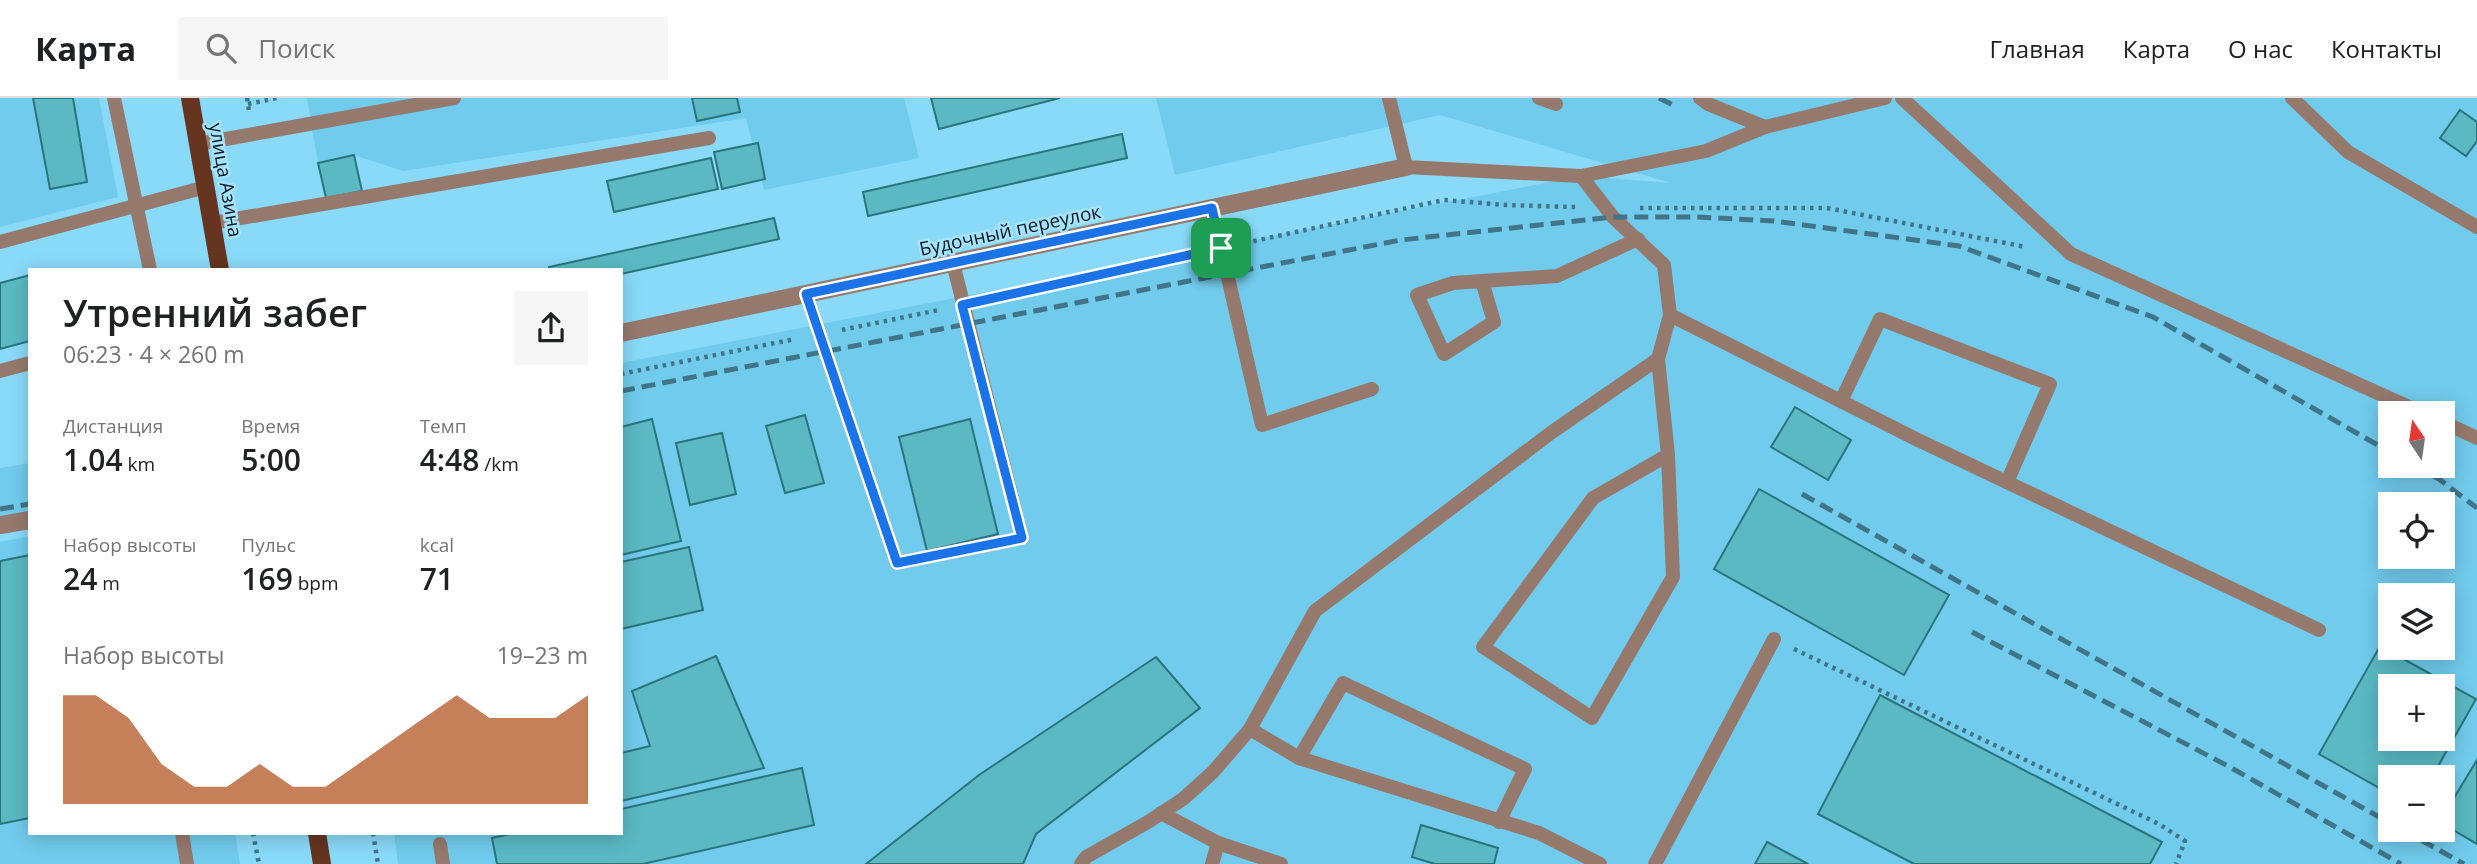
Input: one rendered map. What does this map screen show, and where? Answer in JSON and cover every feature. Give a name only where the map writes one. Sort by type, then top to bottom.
[{"type":"main road","name":"улица Азина","points":[[190,98],[220,268]]},
{"type":"main road","points":[[317,835],[322,864]]},
{"type":"street","name":"Будочный переулок","points":[[623,333],[1406,167]]},
{"type":"street","points":[[0,525],[28,520]]},
{"type":"lane","points":[[114,98],[150,268]]},
{"type":"lane","points":[[198,144],[454,98]]},
{"type":"lane","points":[[1389,98],[1406,167],[1581,177],[1706,151],[1765,127],[1885,98]]},
{"type":"lane","points":[[1539,98],[1556,104]]},
{"type":"lane","points":[[1699,98],[1765,127]]},
{"type":"lane","points":[[1902,98],[2071,254],[2396,401]]},
{"type":"lane","points":[[2292,98],[2348,152],[2477,227]]},
{"type":"lane","points":[[212,223],[709,138]]},
{"type":"lane","points":[[1581,177],[1613,217],[1664,265],[1670,316],[1658,359],[1668,455],[1673,577],[1592,718],[1483,647],[1593,498],[1668,455]]},
{"type":"lane","points":[[0,242],[206,187]]},
{"type":"lane","points":[[1212,208],[1262,425],[1372,389]]},
{"type":"lane","points":[[1482,281],[1494,322],[1444,354],[1417,295],[1452,283],[1482,281],[1557,276],[1638,239]]},
{"type":"lane","points":[[806,294],[897,563],[1022,538],[953,263]]},
{"type":"lane","points":[[1670,316],[2007,482],[2319,629]]},
{"type":"lane","points":[[1841,401],[1880,319],[2050,384],[2007,482]]},
{"type":"lane","points":[[1082,864],[1086,857],[1183,799],[1213,772],[1250,729],[1315,611],[1552,432],[1658,359]]},
{"type":"lane","points":[[0,371],[28,364]]},
{"type":"lane","points":[[2455,428],[2477,438]]},
{"type":"lane","points":[[1655,864],[1774,639]]},
{"type":"lane","points":[[1299,758],[1343,683],[1525,769],[1499,822]]},
{"type":"lane","points":[[1250,729],[1299,758],[1539,833],[1600,864]]},
{"type":"lane","points":[[1161,813],[1218,843],[1281,864]]},
{"type":"lane","points":[[182,835],[187,864]]},
{"type":"lane","points":[[1212,864],[1218,843]]},
{"type":"lane","points":[[440,844],[443,864]]},
{"type":"path","points":[[248,104],[277,98]]},
{"type":"path","points":[[623,374],[962,305],[1444,200],[1607,208],[1826,208],[2071,254]]},
{"type":"path","points":[[1774,639],[2159,824],[2185,841],[2176,864]]},
{"type":"path","points":[[253,835],[258,864]]},
{"type":"path","points":[[373,835],[378,864]]},
{"type":"shaded area","points":[[0,98],[99,98],[118,197],[0,227]]},
{"type":"shaded area","points":[[307,98],[904,98],[919,158],[764,190],[746,118],[403,171],[354,155],[318,163]]},
{"type":"shaded area","points":[[1156,98],[2477,98],[2477,864],[398,864],[394,835],[623,835],[623,363],[1581,176],[1671,183],[1440,115],[1175,175]]},
{"type":"shaded area","points":[[28,463],[28,514],[0,519],[0,468]]},
{"type":"shaded area","points":[[28,536],[28,835],[235,835],[240,864],[0,864],[0,542]]},
{"type":"building","points":[[33,98],[73,98],[87,182],[50,189]]},
{"type":"building","points":[[692,98],[737,98],[740,112],[697,121]]},
{"type":"building","points":[[931,98],[1060,98],[939,129]]},
{"type":"building","points":[[2460,110],[2477,122],[2477,141],[2466,156],[2440,138]]},
{"type":"building","points":[[1122,134],[1127,158],[868,216],[863,192]]},
{"type":"building","points":[[758,143],[765,179],[722,189],[714,152]]},
{"type":"building","points":[[354,155],[362,191],[326,198],[318,163]]},
{"type":"building","points":[[711,158],[718,189],[614,212],[607,181]]},
{"type":"building","points":[[774,218],[779,239],[623,274],[623,268],[549,267]]},
{"type":"building","points":[[28,276],[28,342],[0,349],[0,283]]},
{"type":"building","points":[[1795,407],[1851,440],[1828,480],[1771,447]]},
{"type":"building","points":[[805,415],[824,483],[785,493],[766,426]]},
{"type":"building","points":[[652,419],[681,541],[623,555],[623,426]]},
{"type":"building","points":[[970,419],[998,534],[927,551],[899,437]]},
{"type":"building","points":[[722,433],[736,494],[690,505],[676,443]]},
{"type":"building","points":[[1759,489],[1949,595],[1904,675],[1714,569]]},
{"type":"building","points":[[689,547],[703,610],[623,629],[623,562]]},
{"type":"building","points":[[28,555],[28,818],[0,824],[0,561]]},
{"type":"building","points":[[2378,650],[2378,660],[2405,660],[2431,674],[2378,674],[2378,751],[2447,751],[2439,765],[2378,765],[2378,787],[2319,754]]},
{"type":"building","points":[[716,656],[764,768],[623,801],[623,753],[650,746],[632,691]]},
{"type":"building","points":[[1156,657],[1200,708],[1036,834],[1023,864],[866,864],[979,775]]},
{"type":"building","points":[[2455,687],[2476,699],[2455,736]]},
{"type":"building","points":[[1880,695],[2162,842],[2150,864],[1914,864],[1818,814]]},
{"type":"building","points":[[2477,760],[2477,844],[2455,831],[2455,796]]},
{"type":"building","points":[[802,768],[814,825],[643,864],[497,864],[492,838],[505,835],[623,835],[623,809]]},
{"type":"building","points":[[1421,825],[1498,848],[1494,864],[1435,864],[1412,857]]},
{"type":"building","points":[[1767,842],[1808,864],[1755,864]]},
{"type":"railway","points":[[1659,98],[1675,106]]},
{"type":"railway","points":[[623,391],[1401,240],[1613,217],[1697,217],[1774,221],[1959,246],[2153,317],[2378,445]]},
{"type":"railway","points":[[2437,478],[2477,508]]},
{"type":"railway","points":[[1802,494],[2378,816]]},
{"type":"railway","points":[[0,509],[28,504]]},
{"type":"railway","points":[[1972,632],[2228,766],[2401,864]]},
{"type":"railway","points":[[2425,842],[2464,864]]},
{"type":"route","points":[[1212,208],[1221,248],[962,305],[1022,538],[897,563],[806,294],[1212,208]]}]
